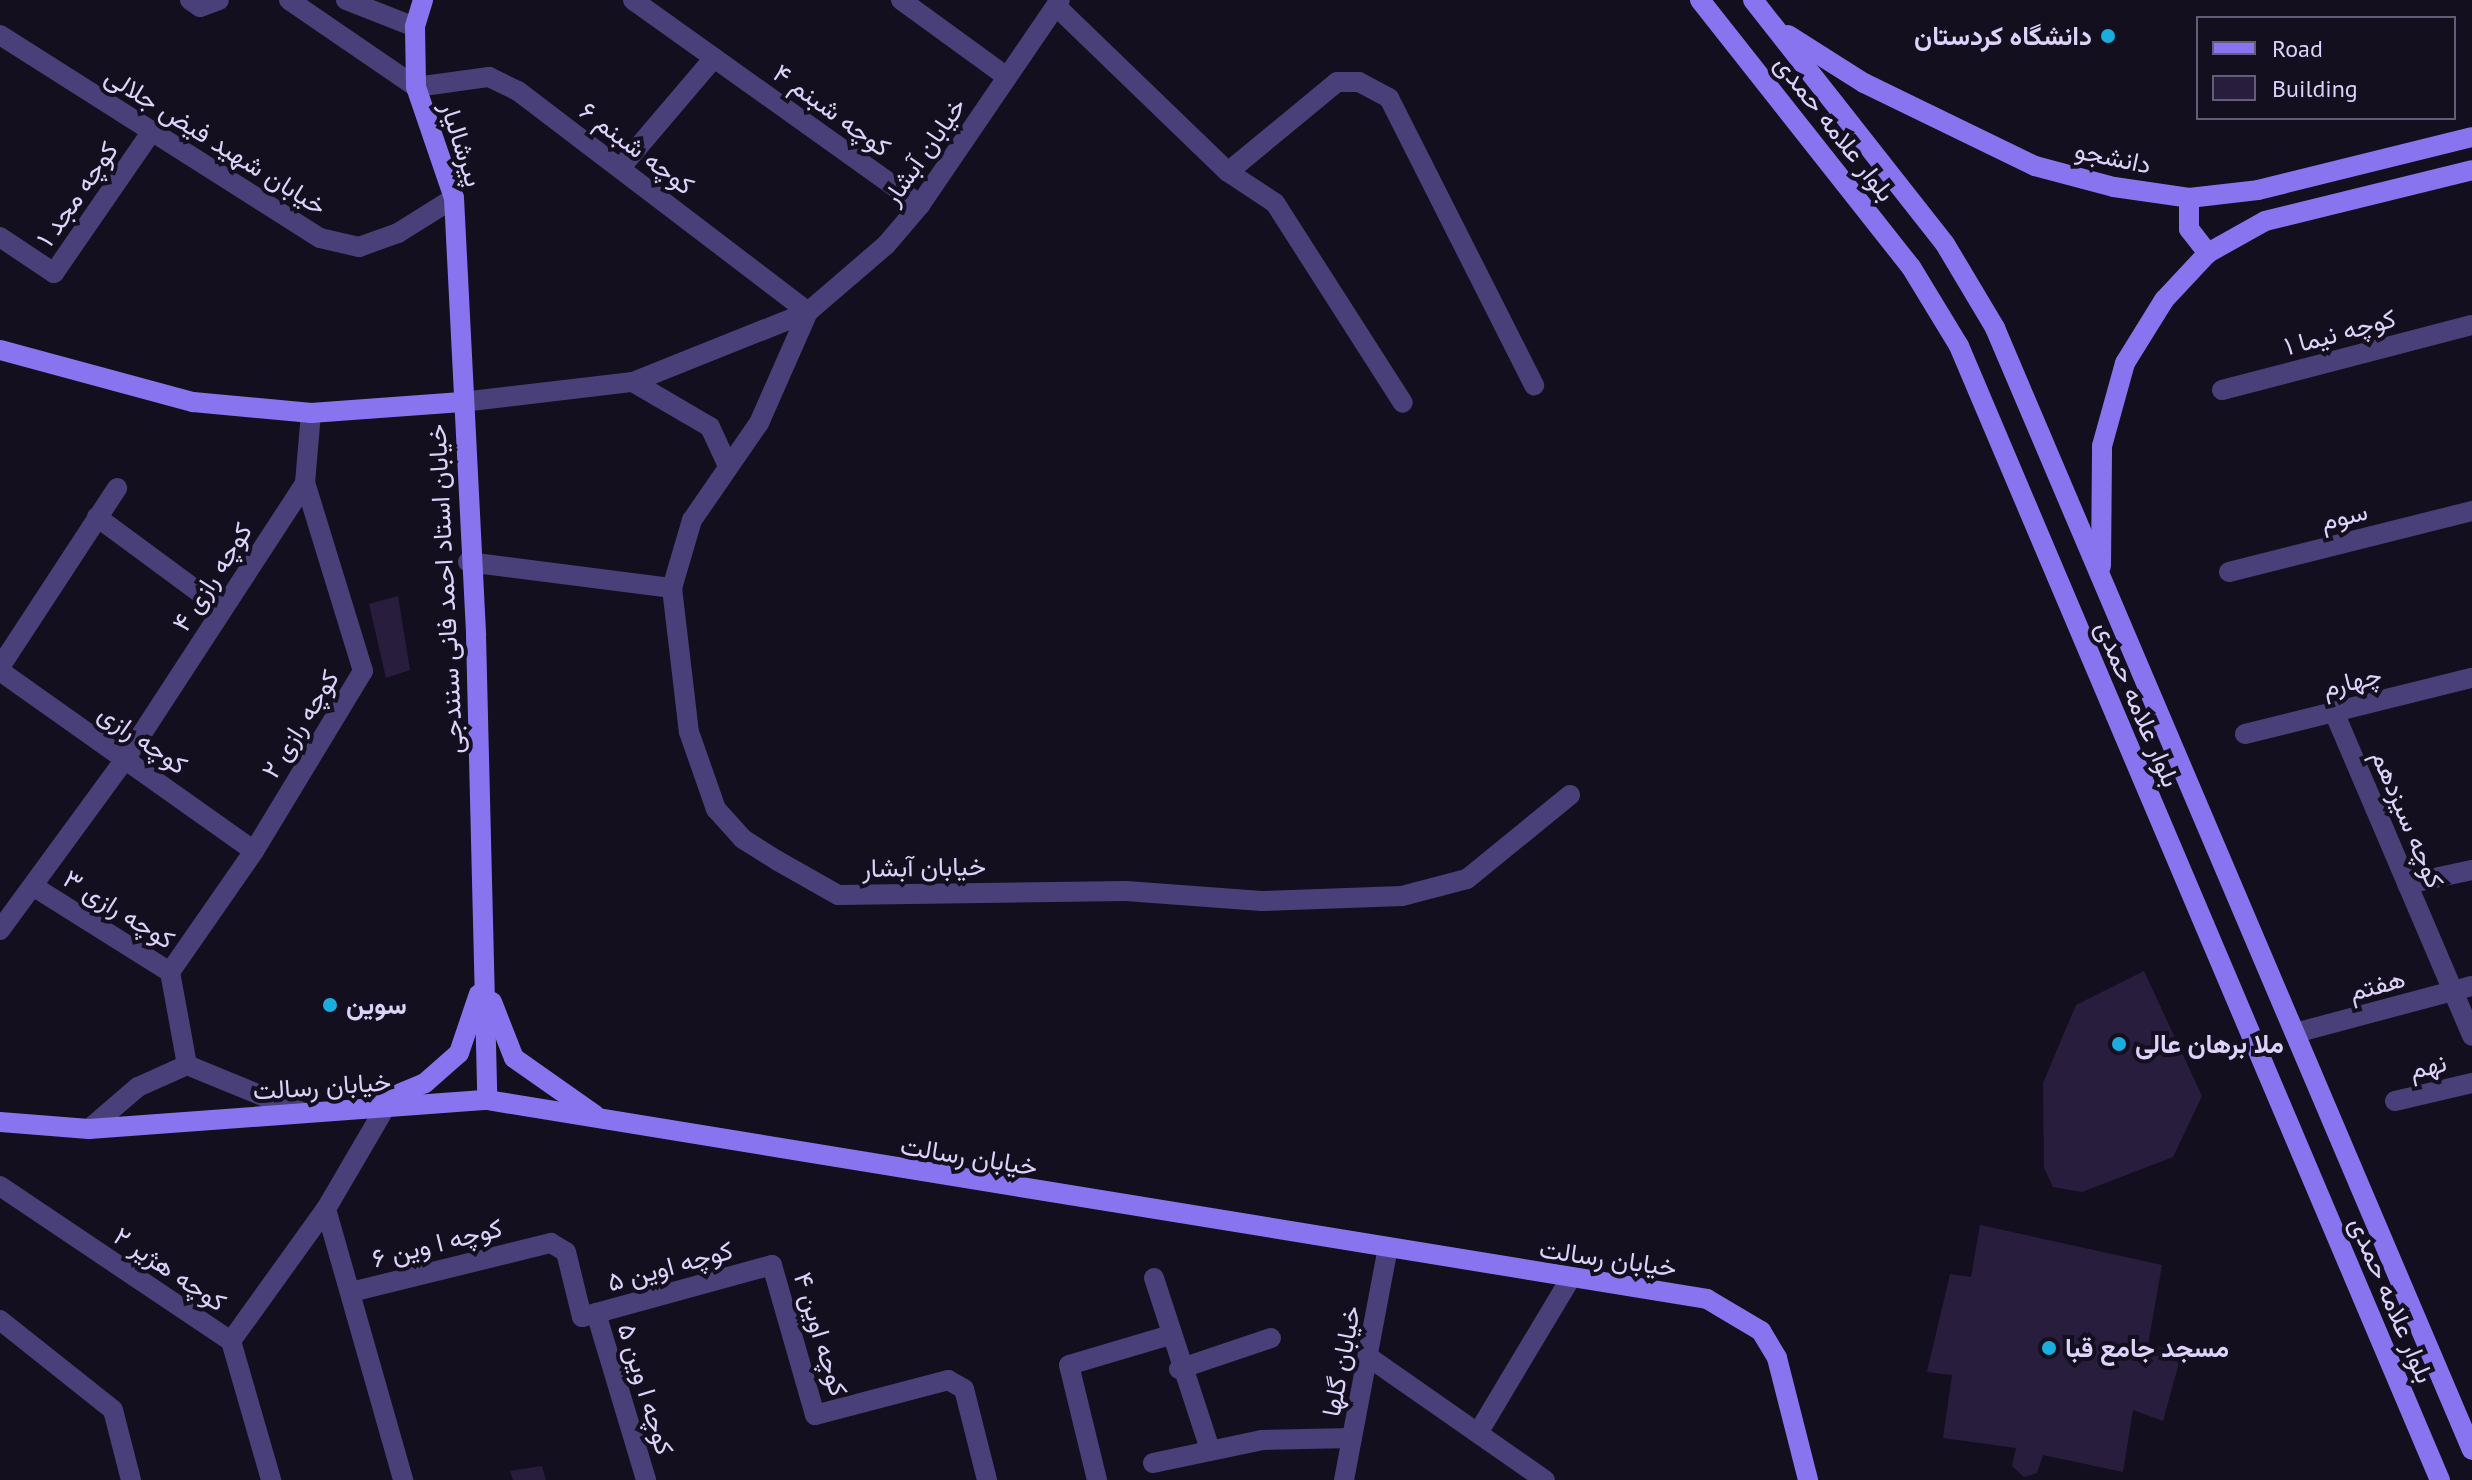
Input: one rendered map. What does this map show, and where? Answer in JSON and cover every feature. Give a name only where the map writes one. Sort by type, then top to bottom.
[{"type":"street","points":[[190,0],[200,7],[219,0]]},
{"type":"street","points":[[289,0],[416,87]]},
{"type":"street","points":[[346,0],[415,27]]},
{"type":"street","name":"پیرشالیار","points":[[423,0],[415,27],[416,87],[454,198],[462,402]]},
{"type":"street","name":"کوچه شبنم ۴","points":[[633,0],[920,205]]},
{"type":"street","points":[[901,0],[1007,77]]},
{"type":"street","name":"بلوار علامه حمدی","points":[[1700,0],[1911,267],[1959,346],[2440,1480]]},
{"type":"street","name":"بلوار علامه حمدی","points":[[1753,0],[1952,256],[1995,328],[2472,1450]]},
{"type":"street","points":[[1058,3],[1228,172],[1275,203],[1403,403]]},
{"type":"street","name":"خیابان آبشار","points":[[462,402],[633,382],[808,312],[886,245],[920,205],[1058,3]]},
{"type":"street","name":"دانشجو","points":[[1773,25],[1864,83],[2035,166],[2189,198],[2258,190],[2472,137]]},
{"type":"street","name":"خیابان شهید فیض جلالی","points":[[0,35],[320,238],[359,247],[398,233],[454,198]]},
{"type":"street","points":[[622,166],[714,58]]},
{"type":"street","name":"کوچه شبنم ۶","points":[[416,87],[489,77],[622,166],[808,312]]},
{"type":"street","points":[[1228,172],[1337,82],[1359,82],[1389,98],[1534,385]]},
{"type":"street","name":"کوچه مجد ۱","points":[[0,237],[54,273],[152,131]]},
{"type":"street","points":[[2101,574],[2102,446],[2125,363],[2164,300],[2208,253],[2265,221],[2472,170]]},
{"type":"street","points":[[2189,198],[2189,229],[2208,253]]},
{"type":"street","name":"خیابان آبشار","points":[[808,312],[759,423],[692,520],[672,588],[689,732],[716,809],[743,839],[838,895],[1126,891],[1262,901],[1402,896],[1467,879],[1570,795]]},
{"type":"street","name":"کوچه نیما ۱","points":[[2222,390],[2472,325]]},
{"type":"street","name":"خیابان استاد احمد فانی سنندجی","points":[[2,355],[193,402],[311,413],[462,402],[485,975],[487,1100]]},
{"type":"street","points":[[633,382],[682,404],[710,427],[728,466]]},
{"type":"street","name":"کوچه رازی ۴","points":[[0,930],[36,888],[126,758],[305,483],[311,413]]},
{"type":"street","name":"کوچه رازی ۲","points":[[254,851],[363,671],[305,483]]},
{"type":"street","points":[[0,669],[117,488]]},
{"type":"street","name":"سوم","points":[[2229,572],[2472,511]]},
{"type":"street","points":[[97,517],[222,609]]},
{"type":"street","points":[[468,562],[672,588]]},
{"type":"street","name":"کوچه رازی","points":[[0,669],[254,851]]},
{"type":"street","name":"چهارم","points":[[2245,734],[2472,678]]},
{"type":"street","name":"کوچه سیزدهم","points":[[2334,712],[2407,884],[2463,989],[2472,1036]]},
{"type":"street","name":"کوچه رازی ۳","points":[[36,888],[170,972],[254,851]]},
{"type":"street","points":[[2407,884],[2472,870]]},
{"type":"street","points":[[170,972],[187,1065]]},
{"type":"street","points":[[361,1109],[425,1083],[459,1053],[485,975]]},
{"type":"street","points":[[485,975],[514,1058],[605,1121]]},
{"type":"street","name":"هفتم","points":[[2295,1033],[2463,989]]},
{"type":"street","points":[[89,1129],[138,1087],[187,1065],[304,1113]]},
{"type":"street","name":"نهم","points":[[2395,1101],[2472,1083]]},
{"type":"street","name":"خیابان رسالت","points":[[0,1122],[89,1129],[487,1100],[1387,1252],[1707,1299],[1737,1310],[1777,1358],[1808,1480]]},
{"type":"street","points":[[231,1341],[326,1209],[385,1108]]},
{"type":"street","name":"کوچه هژیر ۲","points":[[0,1186],[231,1341],[271,1480]]},
{"type":"street","points":[[326,1209],[351,1292]]},
{"type":"street","name":"کوچه ا وین ۶","points":[[403,1480],[351,1292],[551,1243],[566,1252],[589,1315]]},
{"type":"street","name":"خیابان گلها","points":[[1344,1480],[1370,1358],[1387,1252]]},
{"type":"street","name":"کوچه اوین ۵","points":[[589,1315],[772,1265]]},
{"type":"street","name":"کوچه اوین ۴","points":[[772,1265],[815,1415],[948,1380],[964,1389],[987,1480]]},
{"type":"street","points":[[1154,1278],[1167,1336],[1210,1449]]},
{"type":"street","points":[[1478,1433],[1570,1279]]},
{"type":"street","name":"کوچه ا وین ۵","points":[[589,1315],[646,1480]]},
{"type":"street","points":[[0,1320],[113,1410],[131,1480]]},
{"type":"street","points":[[1097,1480],[1069,1365],[1167,1336]]},
{"type":"street","points":[[1179,1369],[1271,1338]]},
{"type":"street","points":[[1370,1358],[1545,1480]]},
{"type":"street","points":[[1153,1463],[1210,1449],[1352,1438]]},
{"type":"building","points":[[398,596],[410,670],[386,678],[369,604]]},
{"type":"building","name":"ملا برهان عالی","points":[[2144,971],[2202,1096],[2173,1157],[2082,1192],[2053,1187],[2044,1168],[2043,1083],[2076,1005]]},
{"type":"building","name":"مسجد جامع قبا","points":[[1980,1225],[2162,1265],[2148,1345],[2182,1352],[2163,1421],[2133,1410],[2123,1472],[2043,1455],[2037,1473],[2024,1477],[2012,1466],[2016,1448],[1943,1438],[1952,1375],[1927,1372],[1950,1274],[1971,1277]]},
{"type":"building","points":[[542,1466],[546,1480],[513,1480],[510,1471]]},
{"type":"place","name":"دانشگاه کردستان","points":[[2108,36]]},
{"type":"place","name":"سوین","points":[[330,1005]]},
{"type":"place","name":"ملا برهان عالی","points":[[2119,1044]]},
{"type":"place","name":"مسجد جامع قبا","points":[[2049,1348]]}]
